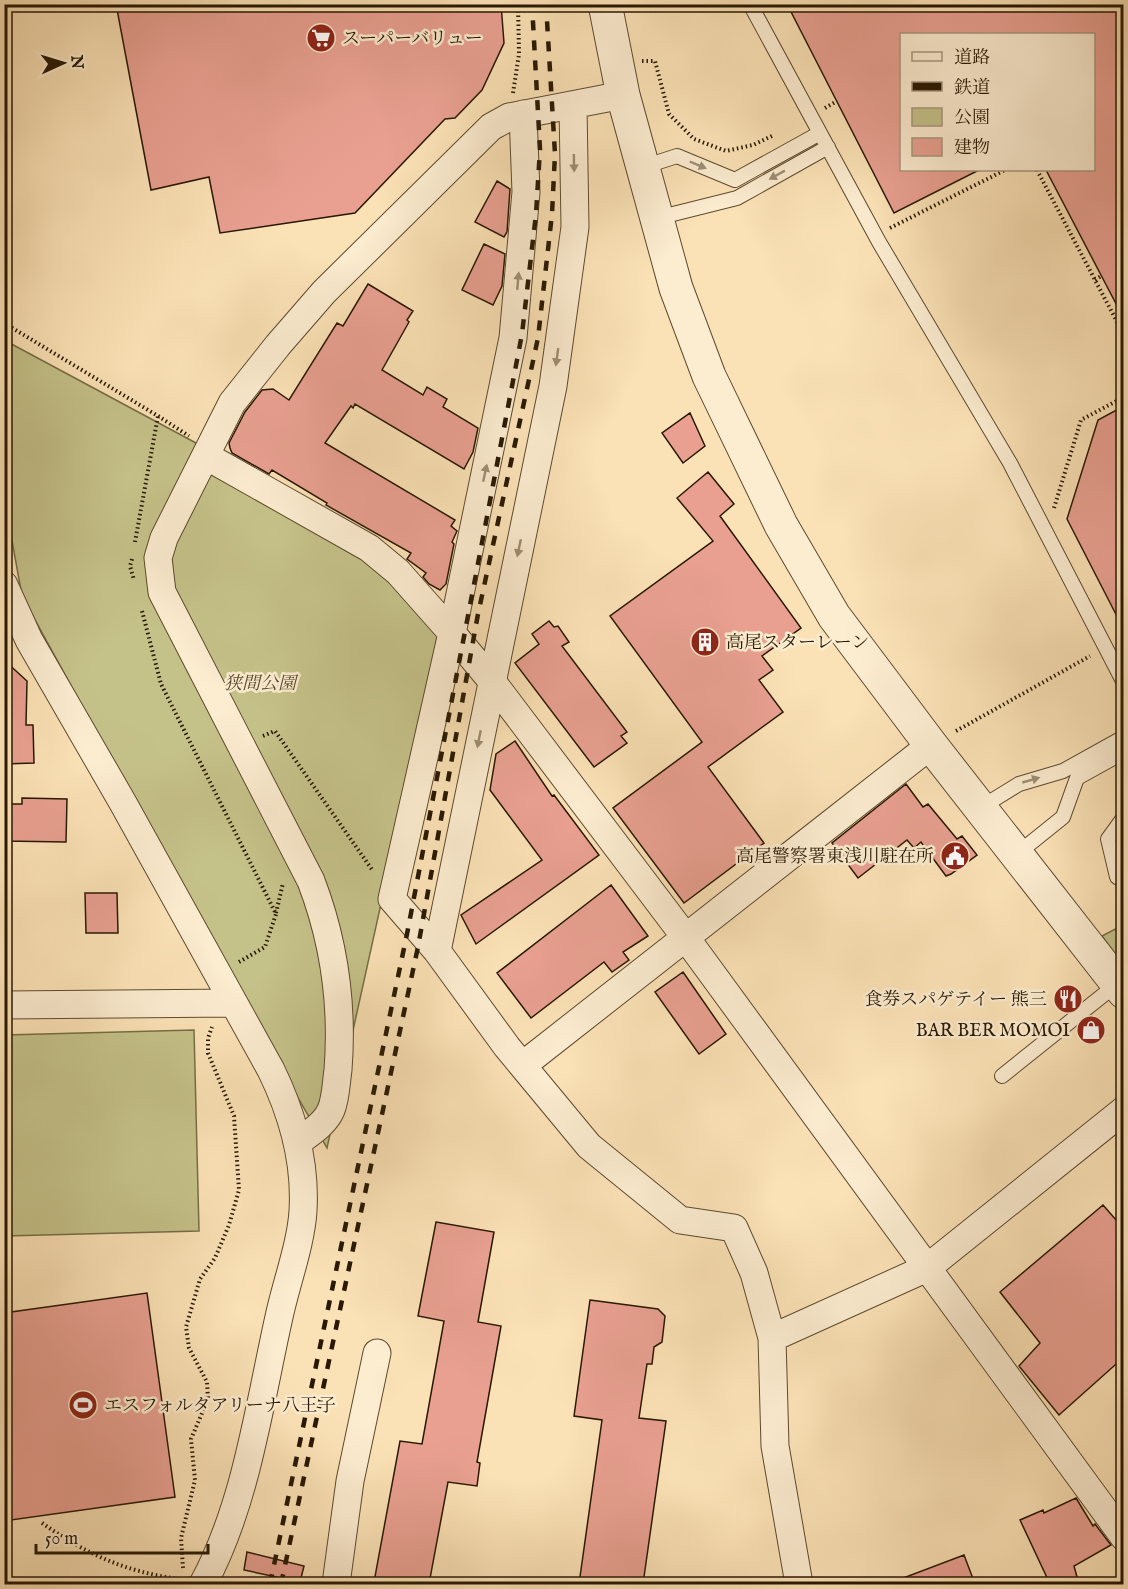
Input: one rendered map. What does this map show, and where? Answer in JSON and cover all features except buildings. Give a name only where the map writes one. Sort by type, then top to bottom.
[{"type":"street","points":[[605,4],[623,95],[675,288],[709,376],[781,525],[834,616],[940,740],[980,808],[1120,988]]},
{"type":"street","points":[[298,1142],[321,1124],[330,1111],[336,1087],[339,1016],[337,982],[330,940],[311,881],[162,592],[158,558],[164,538],[232,402],[324,292],[491,127],[516,116],[623,95]]},
{"type":"street","points":[[436,951],[553,386],[575,227],[573,105]]},
{"type":"street","points":[[516,116],[526,192],[513,338],[452,633],[392,899],[436,951],[507,1047],[589,1146],[680,1220],[734,1228],[754,1273],[772,1338],[775,1446],[799,1584]]},
{"type":"street","points":[[206,456],[369,548],[398,572],[452,633],[491,680],[686,938],[1124,1538]]},
{"type":"street","points":[[4,585],[29,640],[123,803],[280,1089],[298,1142],[303,1186],[301,1228],[237,1503],[193,1577]]},
{"type":"street","points":[[524,1065],[940,740]]},
{"type":"street","points":[[4,1005],[232,1003]]},
{"type":"street","points":[[772,1338],[927,1268],[1124,1110]]},
{"type":"street","points":[[336,1584],[350,1481],[377,1353]]},
{"type":"lane","points":[[750,4],[879,242],[1010,464],[1124,683]]},
{"type":"lane","points":[[643,167],[677,156],[735,180],[820,133]]},
{"type":"lane","points":[[657,218],[737,198],[828,147]]},
{"type":"lane","points":[[980,808],[1019,784],[1063,771],[1124,738]]},
{"type":"lane","points":[[1016,855],[1063,817],[1077,778],[1124,752]]},
{"type":"lane","points":[[1124,817],[1108,839],[1117,877],[1124,881]]},
{"type":"lane","points":[[1002,1076],[1120,988]]},
{"type":"path","points":[[516,116],[519,54],[518,4]]},
{"type":"path","points":[[639,61],[655,61],[669,114],[694,139],[726,151],[760,141],[837,101]]},
{"type":"path","points":[[827,107],[832,117]]},
{"type":"path","points":[[885,219],[891,229],[1003,171]]},
{"type":"path","points":[[1038,171],[1124,335]]},
{"type":"path","points":[[1095,280],[1101,276]]},
{"type":"path","points":[[4,323],[158,416],[209,450],[206,456]]},
{"type":"path","points":[[1059,518],[1054,508],[1081,420],[1124,398]]},
{"type":"path","points":[[940,740],[1105,648]]},
{"type":"path","points":[[260,738],[275,730],[392,899]]},
{"type":"path","points":[[193,1577],[181,1538],[195,1480],[191,1439],[208,1399],[207,1382],[189,1348],[186,1327],[200,1279],[215,1258],[229,1225],[239,1190],[234,1116],[208,1053],[208,1038],[213,1023],[221,1027]]},
{"type":"path","points":[[42,1523],[75,1545],[117,1565],[145,1574],[184,1580],[180,1584]]},
{"type":"green space","name":"狭間公園","points":[[4,340],[209,450],[419,588],[444,619],[327,1148],[276,1060],[22,596],[5,502]]},
{"type":"green space","points":[[1123,925],[1123,951],[1116,955],[1102,936]]},
{"type":"green space","points":[[194,1030],[199,1231],[5,1236],[5,1035]]},
{"type":"railway","points":[[270,1584],[407,934],[522,334],[536,214],[540,149],[532,4]]},
{"type":"railway","points":[[281,1584],[418,947],[478,614],[538,338],[552,214],[555,154],[546,4]]},
{"type":"place","name":"スーパーバリュー","points":[[321,38]]},
{"type":"place","name":"高尾スターレーン","points":[[705,642]]},
{"type":"place","name":"高尾警察署東浅川駐在所","points":[[955,856]]},
{"type":"place","name":"食券スパゲテイー 熊三","points":[[1068,999]]},
{"type":"place","name":"BAR BER MOMOI","points":[[1091,1030]]},
{"type":"place","name":"エスフォルタアリーナ八王子","points":[[83,1405]]}]
